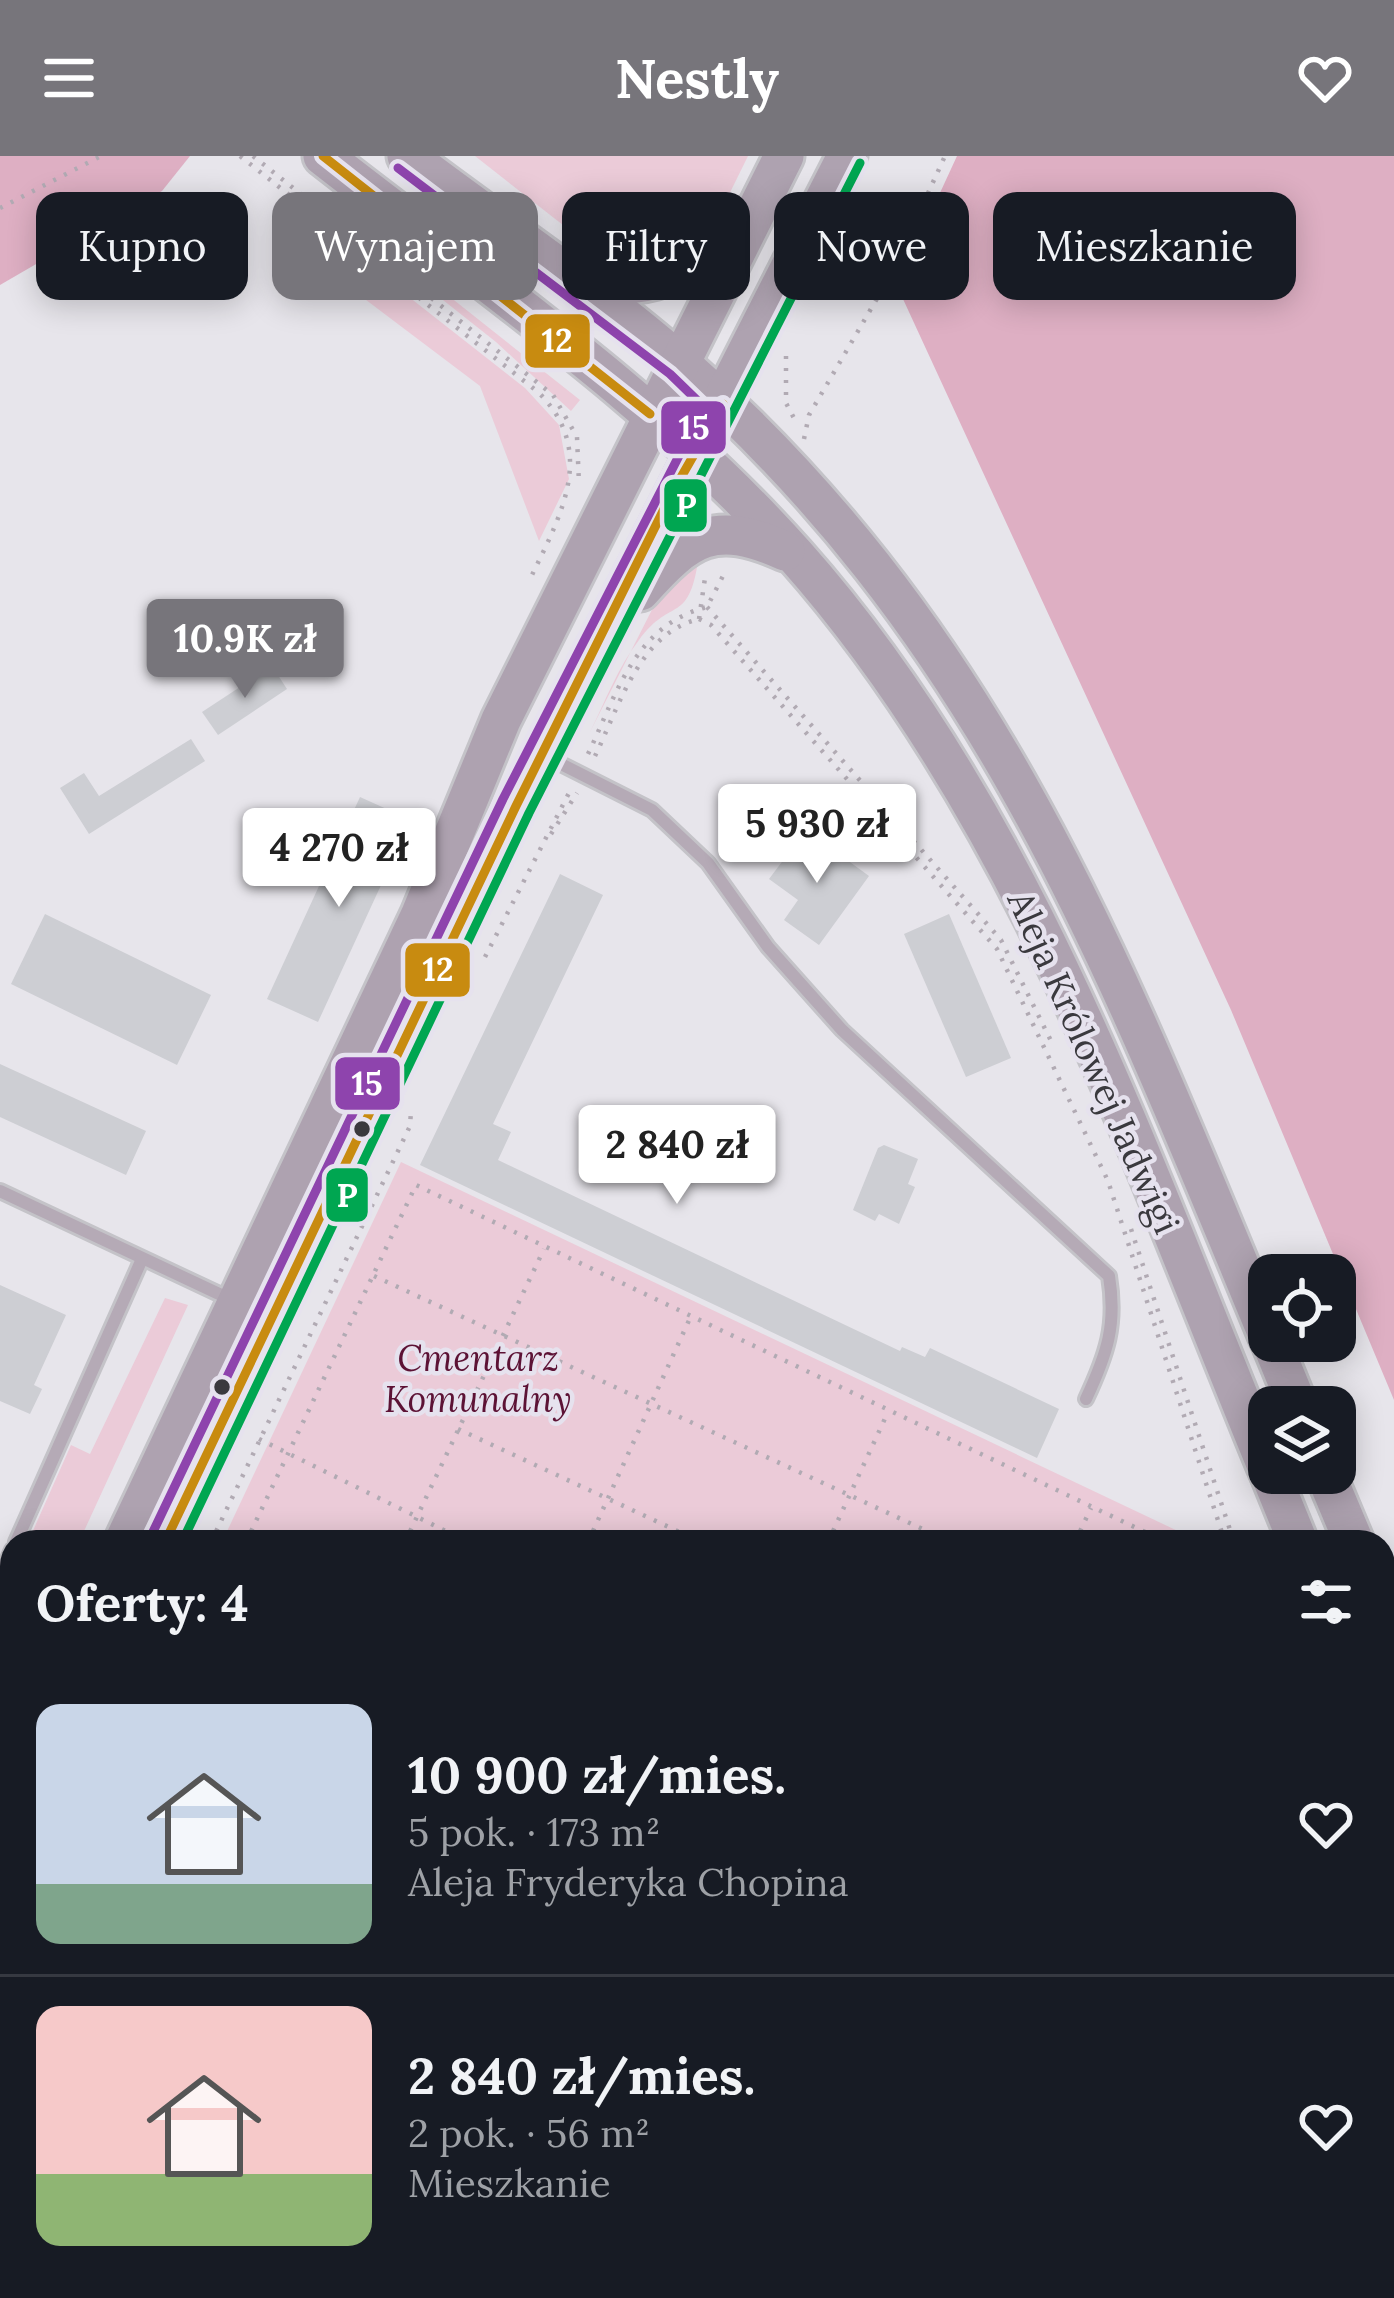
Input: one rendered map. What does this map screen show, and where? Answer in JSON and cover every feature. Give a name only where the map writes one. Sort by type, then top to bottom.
[{"type":"main road","name":"Aleja Królowej Jadwigi","points":[[323,156],[695,454],[796,556],[877,657],[988,830],[1064,981],[1248,1422]]},
{"type":"main road","name":"Aleja Królowej Jadwigi","points":[[406,156],[562,274]]},
{"type":"main road","points":[[171,1530],[538,765],[847,156]]},
{"type":"main road","points":[[750,204],[775,173]]},
{"type":"main road","points":[[130,1530],[421,914],[489,748],[650,414],[775,173]]},
{"type":"main road","name":"Aleja Królowej Jadwigi","points":[[596,300],[680,363],[781,462],[907,608],[969,697],[1029,798],[1131,1004],[1248,1286]]},
{"type":"main road","points":[[605,631],[682,546],[724,534],[759,539],[796,556]]},
{"type":"main road","name":"Aleja Królowej Jadwigi","points":[[1278,1494],[1293,1530]]},
{"type":"main road","points":[[1334,1494],[1349,1530]]},
{"type":"lane","points":[[489,748],[582,774],[652,810],[694,850],[768,946],[842,1030],[1109,1276],[1115,1313],[1110,1346],[1086,1399]]},
{"type":"lane","points":[[0,1191],[235,1302]]},
{"type":"lane","points":[[21,1530],[142,1259]]},
{"type":"path","points":[[0,208],[101,156]]},
{"type":"path","points":[[240,156],[538,392],[558,416],[570,446],[572,481],[530,589],[573,507]]},
{"type":"path","points":[[253,156],[553,395],[571,422],[581,453],[577,495]]},
{"type":"path","points":[[781,462],[808,434],[809,415],[872,310],[945,156]]},
{"type":"path","points":[[791,343],[783,377],[796,422]]},
{"type":"path","points":[[582,774],[646,638],[664,624],[706,607],[727,567],[724,534]]},
{"type":"path","points":[[706,607],[1007,951],[1109,1163],[1230,1530]]},
{"type":"path","points":[[547,838],[644,658],[673,630],[705,620],[992,940],[1108,1181],[1221,1530]]},
{"type":"path","points":[[217,1530],[410,1126],[411,1106]]},
{"type":"path","points":[[252,1530],[416,1185],[1140,1530]]},
{"type":"path","points":[[411,1530],[546,1247]]},
{"type":"path","points":[[374,1276],[925,1530]]},
{"type":"path","points":[[593,1530],[691,1316]]},
{"type":"path","points":[[834,1530],[888,1412]]},
{"type":"path","points":[[458,1429],[676,1530]]},
{"type":"path","points":[[259,1438],[444,1530]]},
{"type":"path","points":[[1081,1530],[1091,1508]]},
{"type":"green space","points":[[475,156],[748,156],[730,192],[562,192],[562,224],[538,205],[538,192],[521,192]]},
{"type":"green space","points":[[366,300],[413,300],[525,388],[559,425],[569,479],[539,541],[480,386]]},
{"type":"green space","points":[[443,300],[454,300],[580,400],[571,411]]},
{"type":"green space","points":[[699,555],[684,602],[651,626],[631,652],[666,582]]},
{"type":"green space","name":"Cmentarz Komunalny","points":[[401,1162],[1176,1530],[228,1530]]},
{"type":"green space","points":[[165,1298],[188,1305],[85,1530],[33,1530],[71,1445],[90,1454]]},
{"type":"shaded area","points":[[0,156],[190,156],[160,192],[36,192],[36,264],[0,285]]},
{"type":"shaded area","points":[[957,156],[1394,156],[1394,1400],[1356,1309],[1356,1254],[1333,1254],[1231,1010],[903,300],[969,300],[969,192],[940,192]]},
{"type":"building","points":[[272,666],[287,689],[218,735],[202,712]]},
{"type":"building","points":[[191,739],[205,761],[89,834],[60,788],[84,773],[99,796]]},
{"type":"building","points":[[360,797],[411,820],[318,1022],[267,999]]},
{"type":"building","points":[[806,830],[869,876],[819,945],[784,920],[798,900],[769,879]]},
{"type":"building","points":[[560,874],[603,895],[493,1124],[511,1132],[498,1160],[900,1351],[902,1347],[925,1357],[930,1348],[1059,1409],[1037,1458],[420,1165]]},
{"type":"building","points":[[45,914],[211,995],[177,1065],[11,984]]},
{"type":"building","points":[[949,914],[1011,1058],[966,1077],[904,934]]},
{"type":"building","points":[[0,1064],[146,1131],[126,1175],[0,1117]]},
{"type":"building","points":[[884,1145],[918,1159],[908,1184],[915,1187],[899,1224],[879,1214],[875,1221],[853,1210],[878,1148]]},
{"type":"building","points":[[0,1285],[66,1315],[34,1385],[42,1389],[30,1414],[0,1401]]},
{"type":"transit line","name":"12","points":[[323,156],[650,414]]},
{"type":"transit line","name":"P","points":[[188,1530],[529,813],[860,163]]},
{"type":"transit line","name":"15","points":[[154,1530],[503,799],[704,407],[670,374],[398,168]]},
{"type":"transit line","name":"12","points":[[171,1530],[516,806],[672,493],[723,404]]}]
